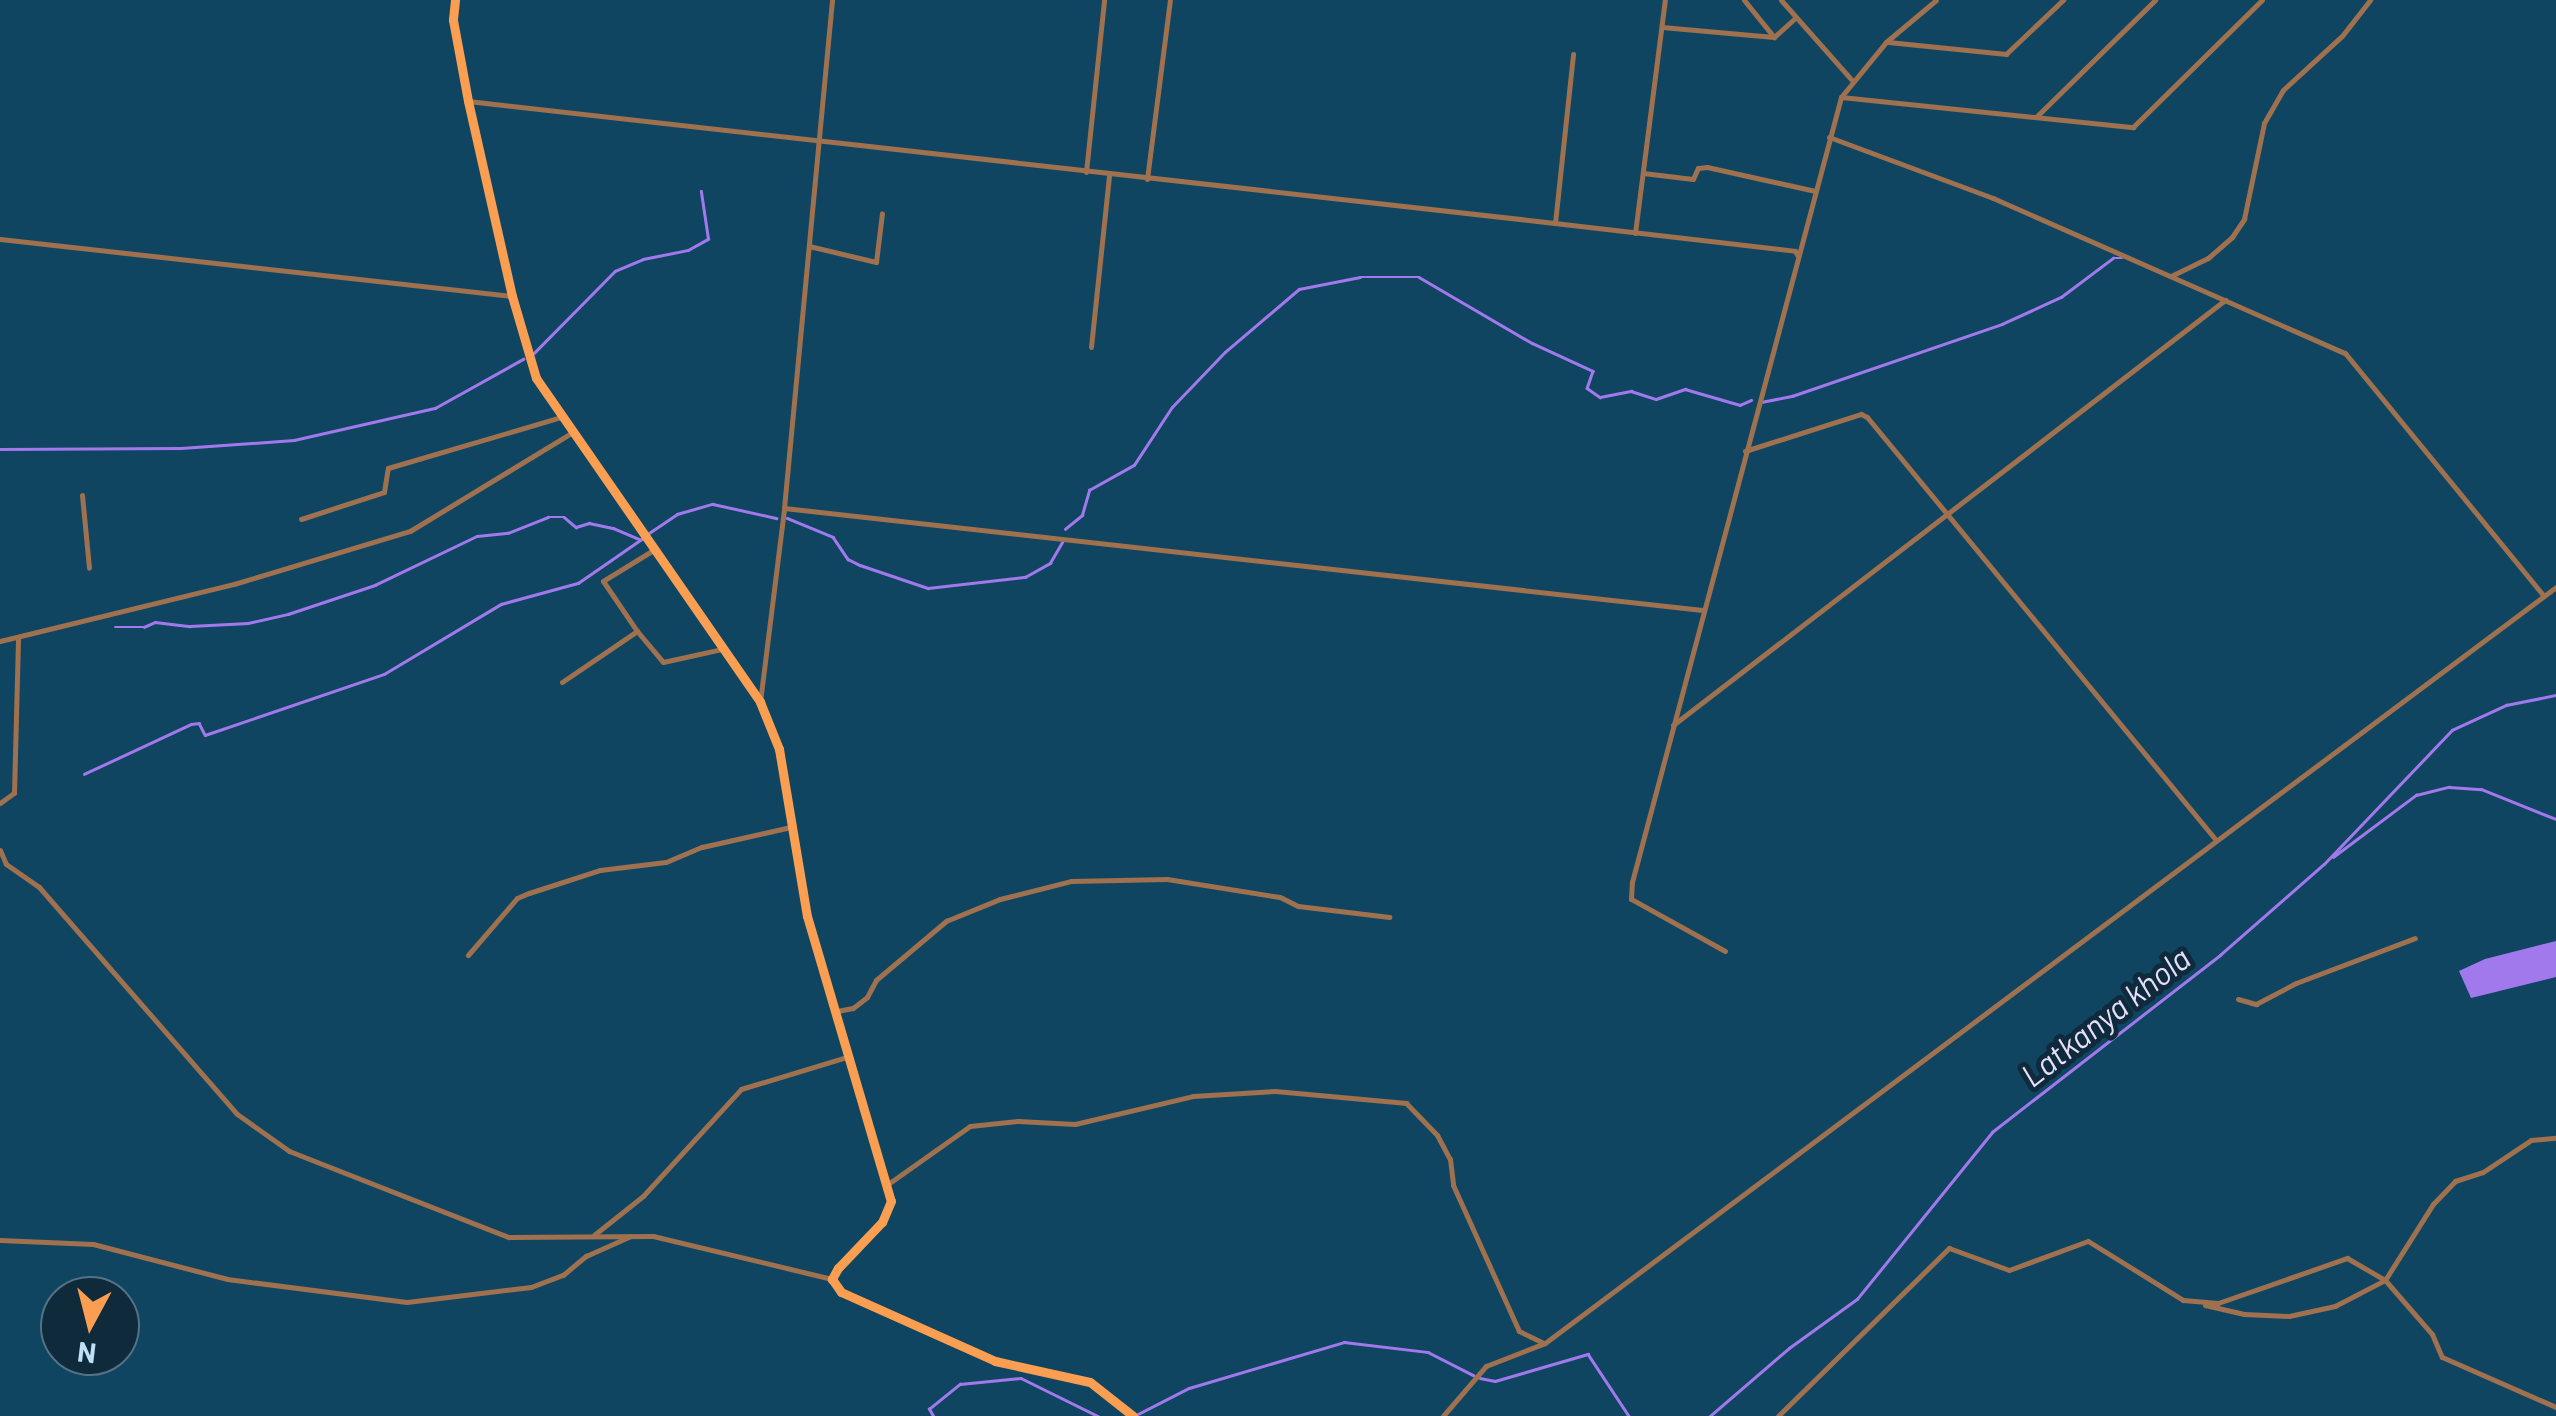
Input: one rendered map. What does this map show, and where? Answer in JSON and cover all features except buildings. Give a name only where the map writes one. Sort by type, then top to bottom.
[{"type":"main road","points":[[456,0],[454,20],[468,101],[512,296],[536,378],[760,702],[779,748],[808,916],[891,1201],[882,1222],[832,1279],[841,1292],[995,1361],[1090,1382],[1132,1416]]},
{"type":"street","points":[[760,702],[784,508],[832,0]]},
{"type":"street","points":[[1086,172],[1104,0]]},
{"type":"street","points":[[1147,179],[1170,0]]},
{"type":"street","points":[[1636,233],[1665,0]]},
{"type":"street","points":[[1744,0],[1774,37]]},
{"type":"street","points":[[1781,0],[1851,79]]},
{"type":"street","points":[[1725,951],[1631,899],[1671,726],[1841,97],[1851,79],[1886,42],[1936,0]]},
{"type":"street","points":[[1886,42],[2006,54],[2062,0]]},
{"type":"street","points":[[2036,117],[2155,0]]},
{"type":"street","points":[[1841,97],[2138,125],[2262,0]]},
{"type":"street","points":[[2171,276],[2208,258],[2232,237],[2244,219],[2264,123],[2283,90],[2342,36],[2370,0]]},
{"type":"street","points":[[1662,27],[1774,37],[1796,18]]},
{"type":"street","points":[[1555,223],[1573,54]]},
{"type":"street","points":[[468,101],[818,144],[1555,223],[1795,251],[1798,256]]},
{"type":"street","points":[[1828,137],[1992,198],[2345,353],[2544,596]]},
{"type":"street","points":[[1643,173],[1693,178],[1698,168],[1707,167],[1816,191]]},
{"type":"street","points":[[1091,347],[1109,175]]},
{"type":"street","points":[[809,246],[876,262],[882,213]]},
{"type":"street","points":[[0,238],[512,296]]},
{"type":"street","points":[[1671,726],[2225,300]]},
{"type":"street","points":[[1744,451],[1861,414],[2216,840]]},
{"type":"street","points":[[301,519],[384,492],[388,468],[560,417]]},
{"type":"street","points":[[0,641],[248,580],[410,530],[571,433]]},
{"type":"street","points":[[82,496],[89,568]]},
{"type":"street","points":[[784,508],[1702,610]]},
{"type":"street","points":[[649,541],[604,581],[638,632],[663,662],[722,649]]},
{"type":"street","points":[[1443,1416],[1486,1366],[1545,1343],[2556,587]]},
{"type":"street","points":[[562,682],[638,632]]},
{"type":"street","points":[[0,803],[14,793],[18,639]]},
{"type":"street","points":[[468,955],[517,898],[529,892],[600,870],[666,862],[702,847],[791,827]]},
{"type":"street","points":[[0,850],[6,864],[39,887],[237,1114],[289,1150],[509,1237],[653,1236],[832,1279]]},
{"type":"street","points":[[834,1011],[853,1008],[899,958],[946,921],[1000,899],[1071,881],[1167,880],[1280,896],[1298,906],[1389,917]]},
{"type":"street","points":[[2238,999],[2256,1004],[2296,983],[2415,938]]},
{"type":"street","points":[[594,1235],[643,1196],[741,1089],[849,1056]]},
{"type":"street","points":[[888,1184],[970,1126],[1018,1122],[1076,1124],[1193,1096],[1275,1091],[1406,1103],[1437,1135],[1450,1159],[1452,1184],[1519,1331],[1545,1343]]},
{"type":"street","points":[[1778,1416],[1949,1248],[2009,1270],[2088,1241],[2182,1300],[2244,1314],[2288,1316],[2335,1306],[2385,1280],[2433,1204],[2454,1181],[2482,1172],[2530,1140],[2556,1138]]},
{"type":"street","points":[[0,1240],[93,1244],[227,1279],[407,1302],[531,1287],[563,1275],[586,1256],[631,1236]]},
{"type":"street","points":[[2182,1300],[2218,1303],[2347,1258],[2385,1280],[2432,1334],[2442,1357],[2556,1407]]},
{"type":"shaded area","points":[[2556,941],[2556,977],[2471,998],[2459,971],[2485,959]]},
{"type":"waterway","points":[[534,353],[615,271],[643,259],[688,250],[708,239],[701,192]]},
{"type":"waterway","points":[[1761,402],[1792,396],[2002,324],[2061,297],[2113,258],[2122,258]]},
{"type":"waterway","points":[[1065,529],[1082,515],[1089,490],[1134,465],[1172,407],[1225,352],[1299,289],[1360,277],[1419,277],[1532,343],[1593,371],[1587,388],[1600,397],[1631,391],[1656,399],[1685,389],[1740,405],[1751,400]]},
{"type":"waterway","points":[[0,449],[181,448],[294,440],[435,408],[523,359]]},
{"type":"waterway","points":[[649,533],[677,514],[713,504],[776,518]]},
{"type":"waterway","points":[[115,627],[144,627],[155,622],[190,626],[248,623],[288,614],[375,585],[477,536],[508,533],[548,517],[564,517],[576,527],[589,523],[613,528],[641,540]]},
{"type":"waterway","points":[[787,518],[833,537],[848,559],[860,565],[928,588],[1025,577],[1050,563],[1062,542]]},
{"type":"waterway","points":[[84,774],[191,724],[199,723],[205,735],[384,674],[501,604],[578,583],[643,538]]},
{"type":"waterway","name":"Latkanya khola","points":[[1710,1416],[1789,1348],[1857,1299],[1992,1132],[2220,955],[2324,864],[2452,730],[2506,705],[2556,695]]},
{"type":"waterway","points":[[2333,857],[2416,795],[2449,787],[2481,789],[2556,819]]},
{"type":"waterway","name":"Latkanya khola","points":[[1136,1415],[1189,1388],[1344,1342],[1428,1352],[1473,1375]]},
{"type":"waterway","name":"Latkanya khola","points":[[1480,1378],[1495,1381],[1588,1354],[1629,1416]]},
{"type":"waterway","name":"Latkanya khola","points":[[933,1416],[929,1409],[960,1384],[1021,1378],[1098,1416]]}]
